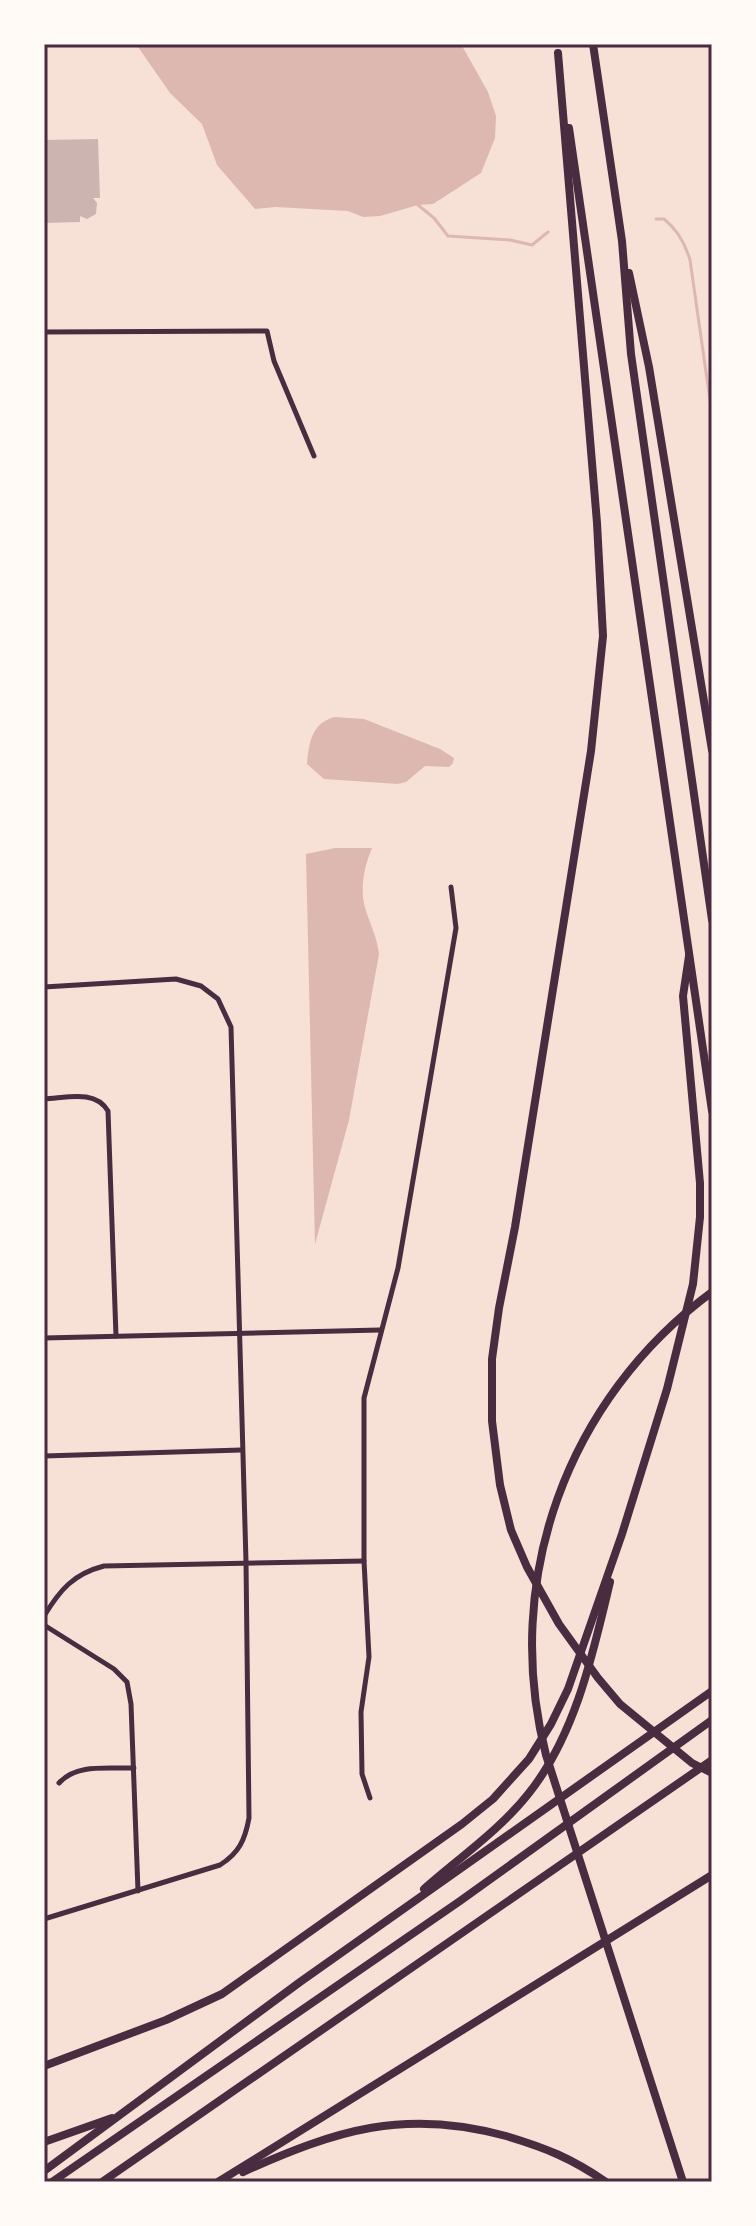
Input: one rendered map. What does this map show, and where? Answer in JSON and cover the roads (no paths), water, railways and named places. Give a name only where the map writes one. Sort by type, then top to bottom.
[{"type":"highway","points":[[593,44],[622,241],[649,367],[712,750]]},
{"type":"highway","points":[[557,48],[712,1111]]},
{"type":"highway","points":[[557,48],[597,523],[603,636],[591,751],[515,1227],[499,1308],[492,1359],[492,1421],[500,1485],[511,1530],[527,1567],[559,1624],[620,1704],[692,1763],[712,1773]]},
{"type":"highway","points":[[622,241],[631,354],[712,920]]},
{"type":"highway","points":[[44,2066],[166,2020],[222,1994],[493,1799],[529,1759],[551,1724],[568,1689],[622,1534],[667,1389],[693,1284],[700,1183],[683,996],[689,956]]},
{"type":"highway","points":[[683,2182],[539,1728],[531,1665],[533,1605],[548,1529],[562,1487],[587,1432],[611,1392],[635,1362],[669,1327],[712,1292]]},
{"type":"highway","points":[[392,1917],[509,1816],[530,1792],[553,1756],[574,1708],[596,1641],[622,1534]]},
{"type":"highway","points":[[44,2171],[392,1917],[712,1691]]},
{"type":"highway","points":[[52,2182],[460,1901],[712,1720]]},
{"type":"highway","points":[[102,2182],[712,1760]]},
{"type":"highway","points":[[220,2182],[712,1875]]},
{"type":"highway","points":[[112,2182],[274,2063]]},
{"type":"highway","points":[[44,2142],[121,2115]]},
{"type":"highway","points":[[220,2182],[331,2136],[394,2124],[424,2122],[475,2128],[533,2144],[562,2154],[606,2182]]},
{"type":"street","points":[[44,332],[267,331],[274,361],[314,456]]},
{"type":"street","points":[[370,1798],[362,1774],[361,1712],[369,1657],[364,1561],[364,1398],[398,1268],[456,928],[451,887]]},
{"type":"street","points":[[44,987],[176,979],[201,986],[218,999],[231,1027],[246,1562],[249,1818],[247,1832],[236,1856],[220,1865],[44,1919]]},
{"type":"street","points":[[44,1099],[94,1098],[108,1111],[116,1336]]},
{"type":"street","points":[[44,1338],[380,1330]]},
{"type":"street","points":[[44,1456],[241,1450]]},
{"type":"street","points":[[44,1616],[66,1584],[95,1568],[364,1561]]},
{"type":"street","points":[[44,1625],[114,1669],[127,1682],[131,1704],[138,1891]]},
{"type":"street","points":[[59,1783],[67,1774],[80,1770],[134,1768]]},
{"type":"waterway","points":[[418,205],[434,218],[448,236],[510,240],[532,245],[548,232]]},
{"type":"waterway","points":[[656,219],[664,219],[673,228],[690,260],[712,414]]}]
